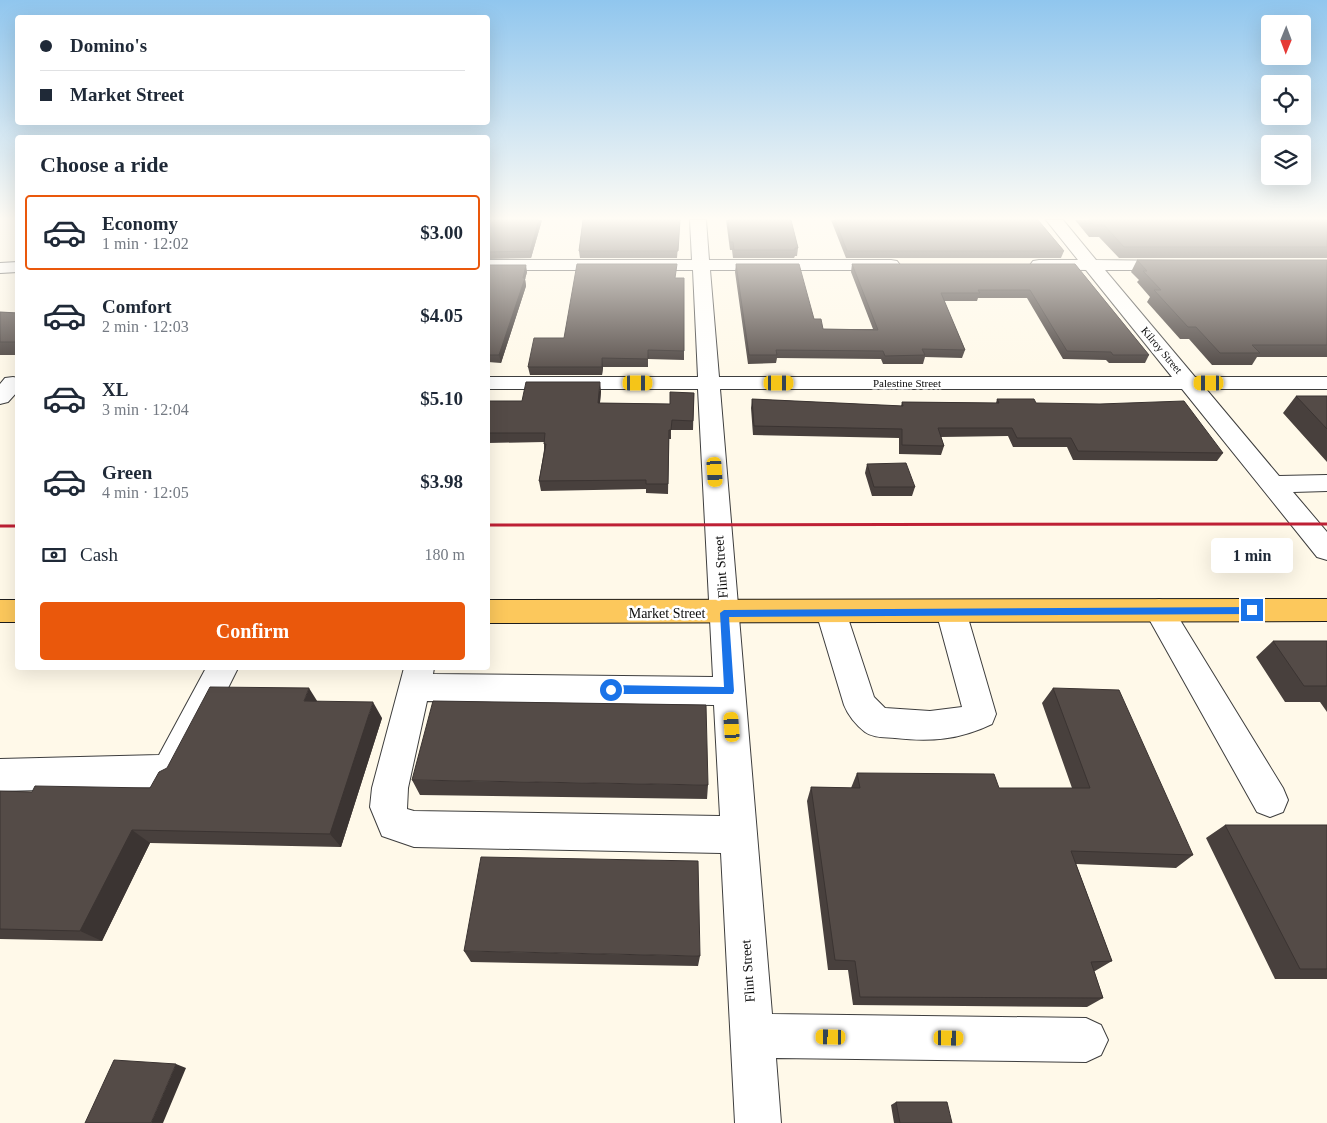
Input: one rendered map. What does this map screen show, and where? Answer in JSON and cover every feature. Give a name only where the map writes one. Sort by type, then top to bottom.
[{"type":"main road","name":"Market Street","points":[[490,612],[724,613],[1327,610]]},
{"type":"main road","points":[[0,611],[15,611]]},
{"type":"street","name":"Flint Street","points":[[702,272],[758,1123]]},
{"type":"street","name":"Kilroy Street","points":[[1098,272],[1327,550]]},
{"type":"street","name":"Palestine Street","points":[[490,384],[1327,383]]},
{"type":"street","points":[[1272,484],[1327,484]]},
{"type":"street","points":[[1160,610],[1270,800]]},
{"type":"street","points":[[831,612],[860,705],[877,722],[935,727],[967,721],[980,714],[951,611]]},
{"type":"street","points":[[0,775],[169,771],[221,670]]},
{"type":"street","points":[[729,691],[417,677],[390,788],[388,807],[395,823],[414,829],[739,836]]},
{"type":"street","points":[[752,1036],[1086,1040]]},
{"type":"building","points":[[490,272],[524,272],[523,278],[525,278],[499,355],[490,355]]},
{"type":"building","points":[[576,272],[676,272],[675,278],[684,278],[684,351],[648,350],[648,359],[602,358],[602,367],[528,367],[534,338],[564,338]]},
{"type":"building","points":[[737,272],[801,272],[814,319],[821,319],[823,329],[878,330],[855,272],[1082,272],[1149,355],[1113,355],[1111,352],[1067,351],[1030,290],[978,290],[980,293],[941,293],[965,350],[922,349],[925,355],[885,356],[883,351],[776,350],[777,355],[749,355]]},
{"type":"building","points":[[1144,272],[1327,272],[1327,345],[1252,345],[1260,353],[1220,353],[1196,327],[1188,327],[1154,290],[1161,290]]},
{"type":"building","points":[[0,312],[15,313],[15,342],[0,342]]},
{"type":"building","points":[[526,382],[600,382],[598,403],[670,404],[670,392],[694,393],[693,421],[672,420],[671,430],[669,430],[668,484],[646,484],[646,480],[539,481],[546,444],[544,444],[545,433],[490,433],[490,401],[522,401]]},
{"type":"building","points":[[1296,396],[1327,396],[1327,429]]},
{"type":"building","points":[[752,399],[903,406],[902,402],[999,403],[997,399],[1034,399],[1036,403],[1100,404],[1184,401],[1223,453],[1078,451],[1071,438],[1017,438],[1012,428],[938,428],[944,446],[902,445],[902,429],[754,426]]},
{"type":"building","points":[[906,463],[915,487],[874,487],[867,464]]},
{"type":"building","points":[[1273,641],[1327,641],[1327,686],[1304,686]]},
{"type":"building","points":[[210,687],[309,688],[304,701],[373,702],[330,834],[132,830],[80,931],[0,929],[0,791],[32,792],[35,786],[150,788],[159,772],[167,768]]},
{"type":"building","points":[[1053,688],[1119,690],[1193,855],[1071,851],[1112,961],[1091,962],[1103,998],[860,997],[855,961],[835,960],[811,787],[860,788],[857,773],[994,774],[999,788],[1090,788]]},
{"type":"building","points":[[433,701],[706,705],[708,785],[412,780]]},
{"type":"building","points":[[1225,825],[1327,825],[1327,969],[1300,969]]},
{"type":"building","points":[[481,857],[698,861],[700,956],[464,951]]},
{"type":"building","points":[[114,1060],[176,1064],[151,1123],[85,1123]]},
{"type":"building","points":[[896,1102],[947,1102],[952,1123],[900,1123]]},
{"type":"railway","points":[[490,525],[1327,524]]},
{"type":"railway","points":[[0,526],[15,526]]},
{"type":"route","points":[[611,690],[729,691],[724,613],[1252,610]]}]
